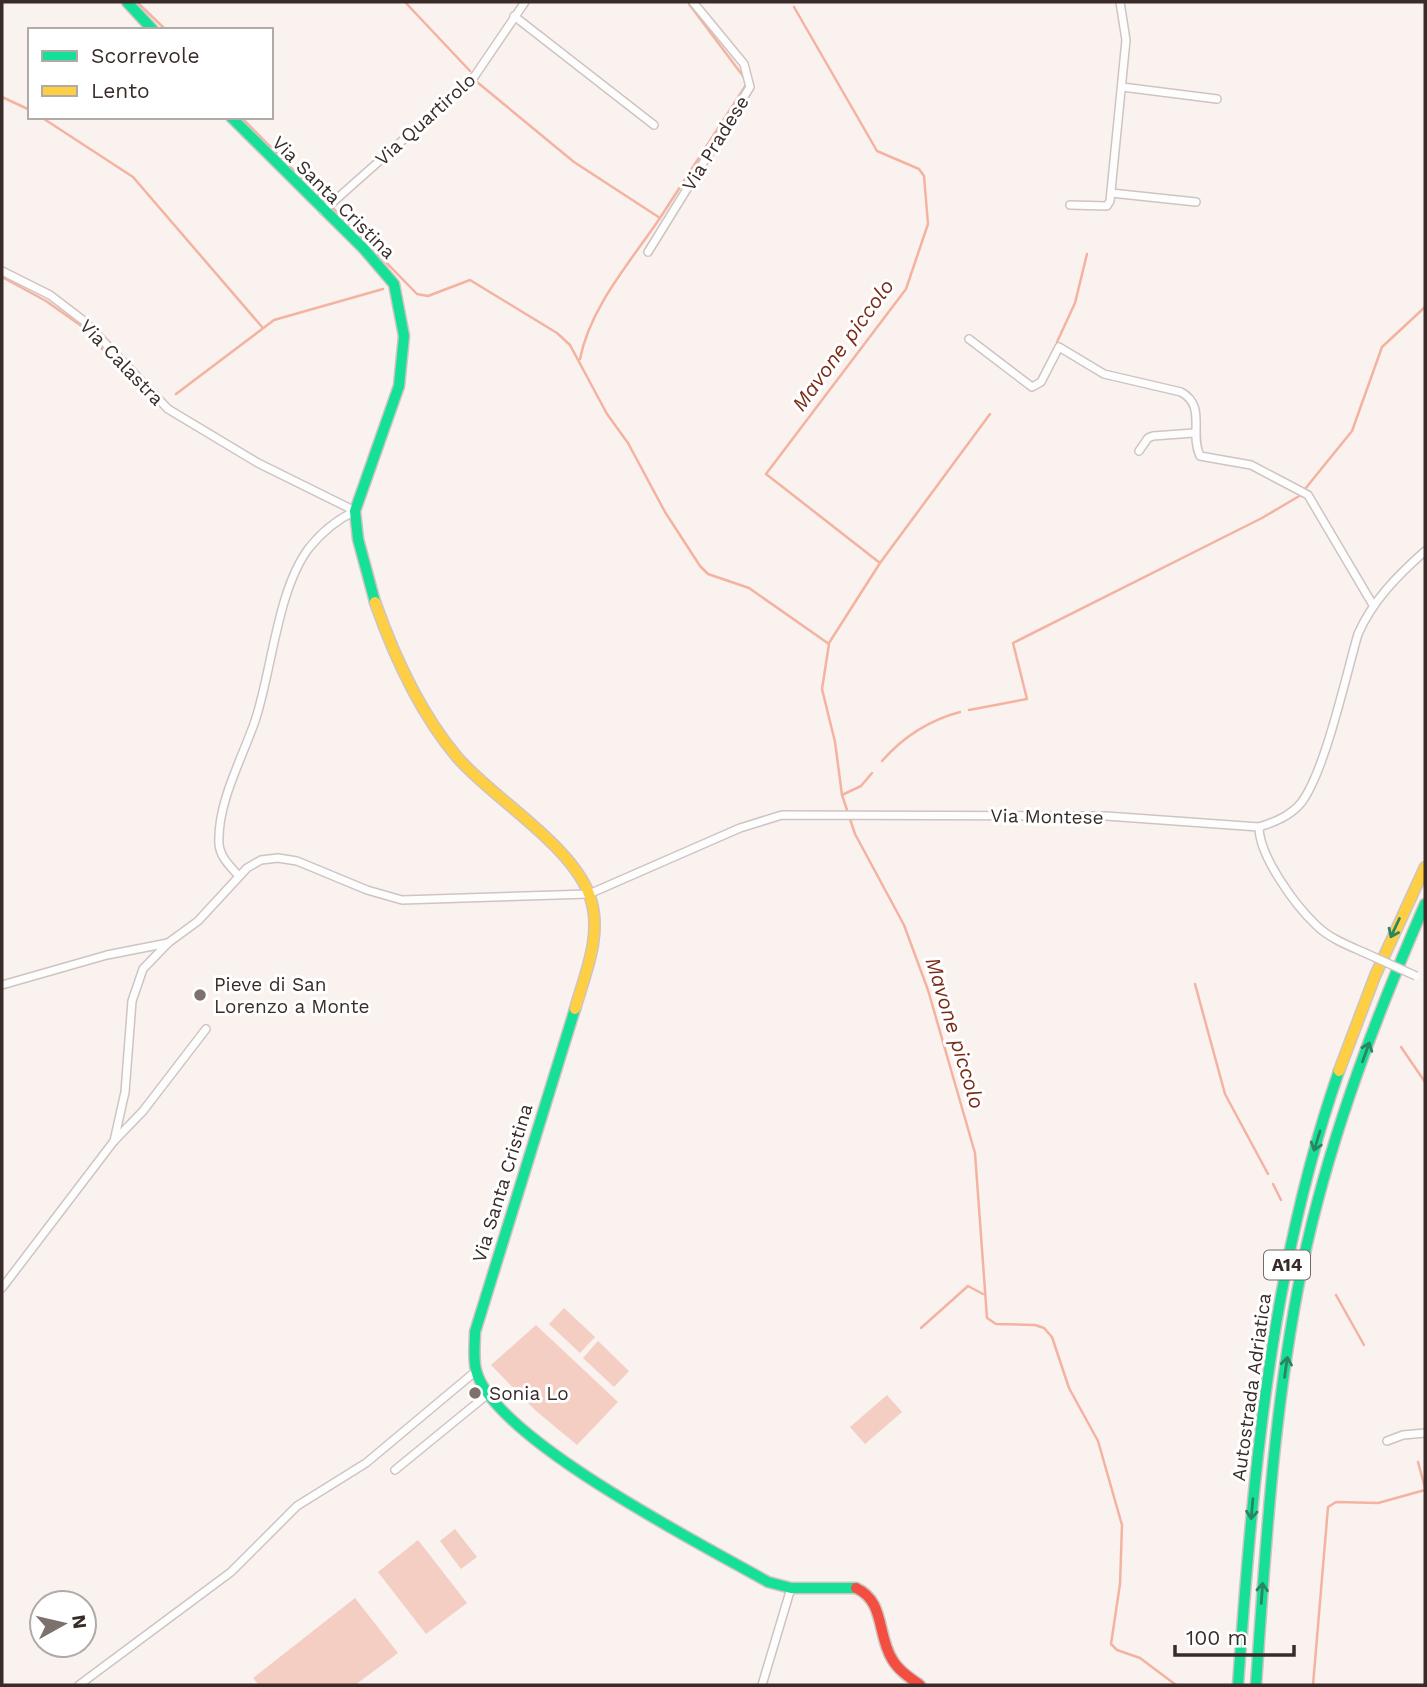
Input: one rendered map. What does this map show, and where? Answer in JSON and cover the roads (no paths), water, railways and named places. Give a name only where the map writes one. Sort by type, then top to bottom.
[{"type":"main road","points":[[127,2],[151,28]]},
{"type":"main road","name":"Via Santa Cristina","points":[[233,119],[394,284],[404,336],[400,386],[355,511],[355,527],[377,604],[396,650],[437,731],[458,758],[562,857],[589,894],[595,925],[592,953],[481,1309],[474,1353],[476,1371],[488,1394],[508,1418],[545,1449],[606,1490],[750,1574],[791,1588],[854,1587],[869,1594],[877,1606],[884,1641],[892,1660],[920,1685]]},
{"type":"main road","name":"Autostrada Adriatica","points":[[1238,1685],[1256,1460],[1275,1322],[1307,1173],[1340,1064],[1375,970],[1425,867]]},
{"type":"main road","name":"Autostrada Adriatica","points":[[1256,1685],[1273,1458],[1297,1294],[1328,1164],[1365,1053],[1425,905]]},
{"type":"street","name":"Via Quartirolo","points":[[323,211],[474,77],[525,2]]},
{"type":"street","name":"Via Pradese","points":[[648,253],[750,87],[744,64],[693,2]]},
{"type":"street","points":[[1070,205],[1107,206],[1111,193],[1126,40],[1120,2]]},
{"type":"street","points":[[514,16],[654,125]]},
{"type":"street","points":[[1122,87],[1217,99]]},
{"type":"street","points":[[1111,193],[1196,202]]},
{"type":"street","name":"Via Calastra","points":[[2,271],[50,295],[84,321],[168,408],[258,463],[355,511]]},
{"type":"street","points":[[969,339],[1032,387],[1041,382],[1059,347],[1104,374],[1181,393],[1191,398],[1197,410],[1194,433],[1200,456],[1251,465],[1308,495],[1374,605]]},
{"type":"street","points":[[1139,451],[1148,438],[1153,436],[1194,433]]},
{"type":"street","points":[[238,876],[225,860],[219,845],[224,810],[256,719],[280,621],[295,576],[309,548],[331,527],[355,511]]},
{"type":"street","name":"Via Montese","points":[[589,894],[762,819],[782,815],[1106,816],[1259,827],[1291,813],[1307,792],[1328,737],[1358,634],[1374,605],[1425,551]]},
{"type":"street","points":[[1259,827],[1265,855],[1297,904],[1316,926],[1337,940],[1425,980]]},
{"type":"street","points":[[114,1141],[125,1093],[130,1017],[137,982],[144,969],[168,943],[191,927],[238,876],[261,860],[278,858],[297,861],[367,890],[402,900],[589,894]]},
{"type":"street","points":[[2,985],[107,955],[168,943]]},
{"type":"street","points":[[2,1288],[114,1141],[144,1111],[206,1029]]},
{"type":"street","points":[[79,1685],[231,1573],[297,1506],[366,1463],[476,1371]]},
{"type":"street","points":[[395,1470],[488,1394]]},
{"type":"street","points":[[1387,1441],[1403,1434],[1425,1433]]},
{"type":"street","points":[[762,1685],[791,1588]]},
{"type":"waterway","name":"Mavone piccolo","points":[[137,2],[164,28]]},
{"type":"waterway","name":"Mavone piccolo","points":[[405,2],[470,71]]},
{"type":"waterway","name":"Mavone piccolo","points":[[660,218],[746,85],[746,80],[689,4]]},
{"type":"waterway","name":"Mavone piccolo","points":[[794,7],[877,151],[919,169],[924,176],[928,224],[906,289],[766,474],[880,563],[829,643]]},
{"type":"waterway","name":"Mavone piccolo","points":[[477,82],[574,162],[660,218],[602,303],[585,340],[580,359]]},
{"type":"waterway","points":[[2,97],[28,109]]},
{"type":"waterway","points":[[44,119],[133,177],[262,327]]},
{"type":"waterway","name":"Mavone piccolo","points":[[243,119],[324,201]]},
{"type":"waterway","name":"Mavone piccolo","points":[[333,208],[417,294],[428,296],[470,280],[557,333],[570,345],[607,414],[628,443],[665,512],[700,566],[708,574],[749,588],[829,644],[822,689],[835,742],[842,795],[855,834],[904,925],[928,990],[975,1153],[987,1318],[996,1324],[1035,1325],[1044,1328],[1052,1337],[1069,1388],[1098,1441],[1122,1525],[1120,1584],[1111,1644],[1117,1650],[1140,1658],[1176,1685]]},
{"type":"waterway","name":"Mavone piccolo","points":[[1057,342],[1075,303],[1087,254]]},
{"type":"waterway","points":[[2,277],[46,301],[80,325],[152,402]]},
{"type":"waterway","points":[[176,394],[274,320],[383,289]]},
{"type":"waterway","name":"Mavone piccolo","points":[[1305,489],[1352,431],[1382,347],[1425,307]]},
{"type":"waterway","name":"Mavone piccolo","points":[[880,563],[990,414]]},
{"type":"waterway","name":"Mavone piccolo","points":[[969,710],[1027,699],[1013,643],[1262,518],[1301,495]]},
{"type":"waterway","name":"Mavone piccolo","points":[[882,761],[918,730],[960,712]]},
{"type":"waterway","name":"Mavone piccolo","points":[[842,795],[861,786],[872,773]]},
{"type":"waterway","name":"Mavone piccolo","points":[[1195,984],[1225,1094],[1268,1174]]},
{"type":"waterway","name":"Mavone piccolo","points":[[1401,1047],[1425,1082]]},
{"type":"waterway","name":"Mavone piccolo","points":[[1273,1184],[1281,1200]]},
{"type":"waterway","name":"Mavone piccolo","points":[[921,1328],[968,1286],[983,1294]]},
{"type":"waterway","name":"Mavone piccolo","points":[[1336,1295],[1364,1345]]},
{"type":"waterway","name":"Mavone piccolo","points":[[1418,1462],[1425,1488]]},
{"type":"waterway","name":"Mavone piccolo","points":[[1313,1685],[1328,1507],[1336,1502],[1378,1503],[1425,1490]]},
{"type":"place","name":"Pieve di San Lorenzo a Monte","points":[[200,995]]},
{"type":"place","name":"Sonia Lo","points":[[475,1393]]}]
